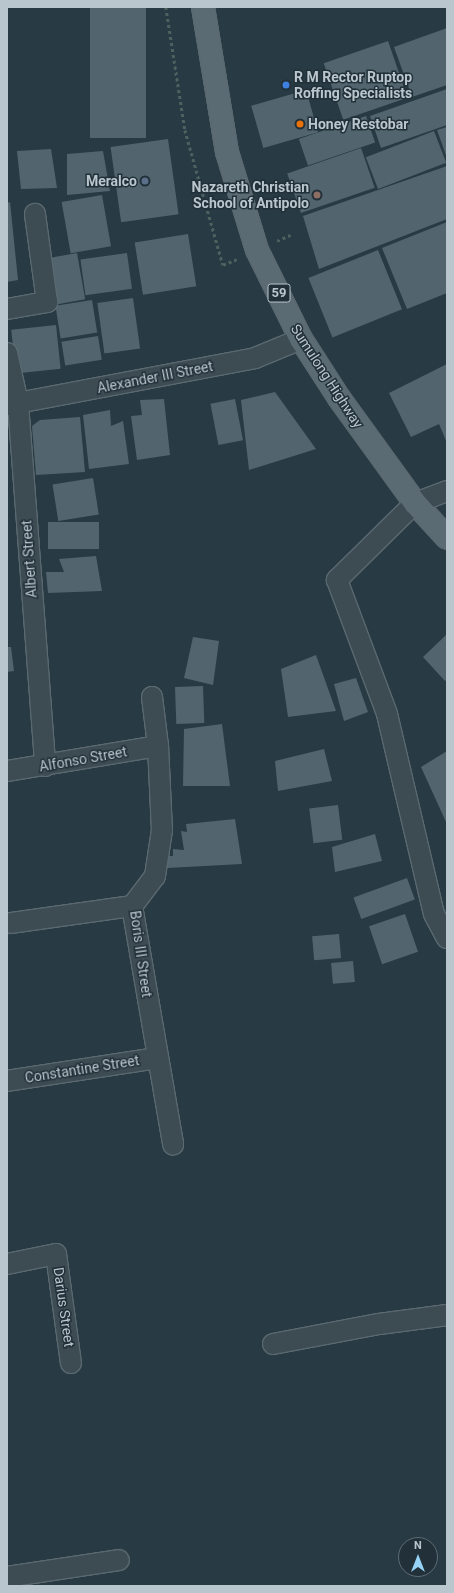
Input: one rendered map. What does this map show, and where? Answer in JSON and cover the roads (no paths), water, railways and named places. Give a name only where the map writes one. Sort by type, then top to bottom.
[{"type":"main road","name":"Sumulong Highway","points":[[203,7],[227,152],[257,250],[301,340],[339,398],[415,503],[447,538]]},
{"type":"street","points":[[7,309],[47,302],[35,214]]},
{"type":"street","name":"Alexander III Street","points":[[12,404],[255,358],[301,340]]},
{"type":"street","name":"Albert Street","points":[[7,353],[45,766]]},
{"type":"street","points":[[447,491],[415,503],[337,580],[387,714],[434,914],[447,938]]},
{"type":"street","name":"Boris III Street","points":[[152,697],[158,746],[162,830],[155,876],[132,906],[173,1144]]},
{"type":"street","name":"Alfonso Street","points":[[7,772],[158,746]]},
{"type":"street","points":[[11,923],[132,906]]},
{"type":"street","name":"Constantine Street","points":[[7,1081],[157,1058]]},
{"type":"street","name":"Darius Street","points":[[7,1264],[56,1254],[71,1363]]},
{"type":"street","points":[[273,1344],[379,1324],[447,1315]]},
{"type":"street","points":[[7,1577],[119,1560]]},
{"type":"place","name":"R M Rector Ruptop Roffing Specialists","points":[[286,85]]},
{"type":"place","name":"Honey Restobar","points":[[300,124]]},
{"type":"place","name":"Meralco","points":[[145,181]]},
{"type":"place","name":"Nazareth Christian School of Antipolo","points":[[317,195]]}]
